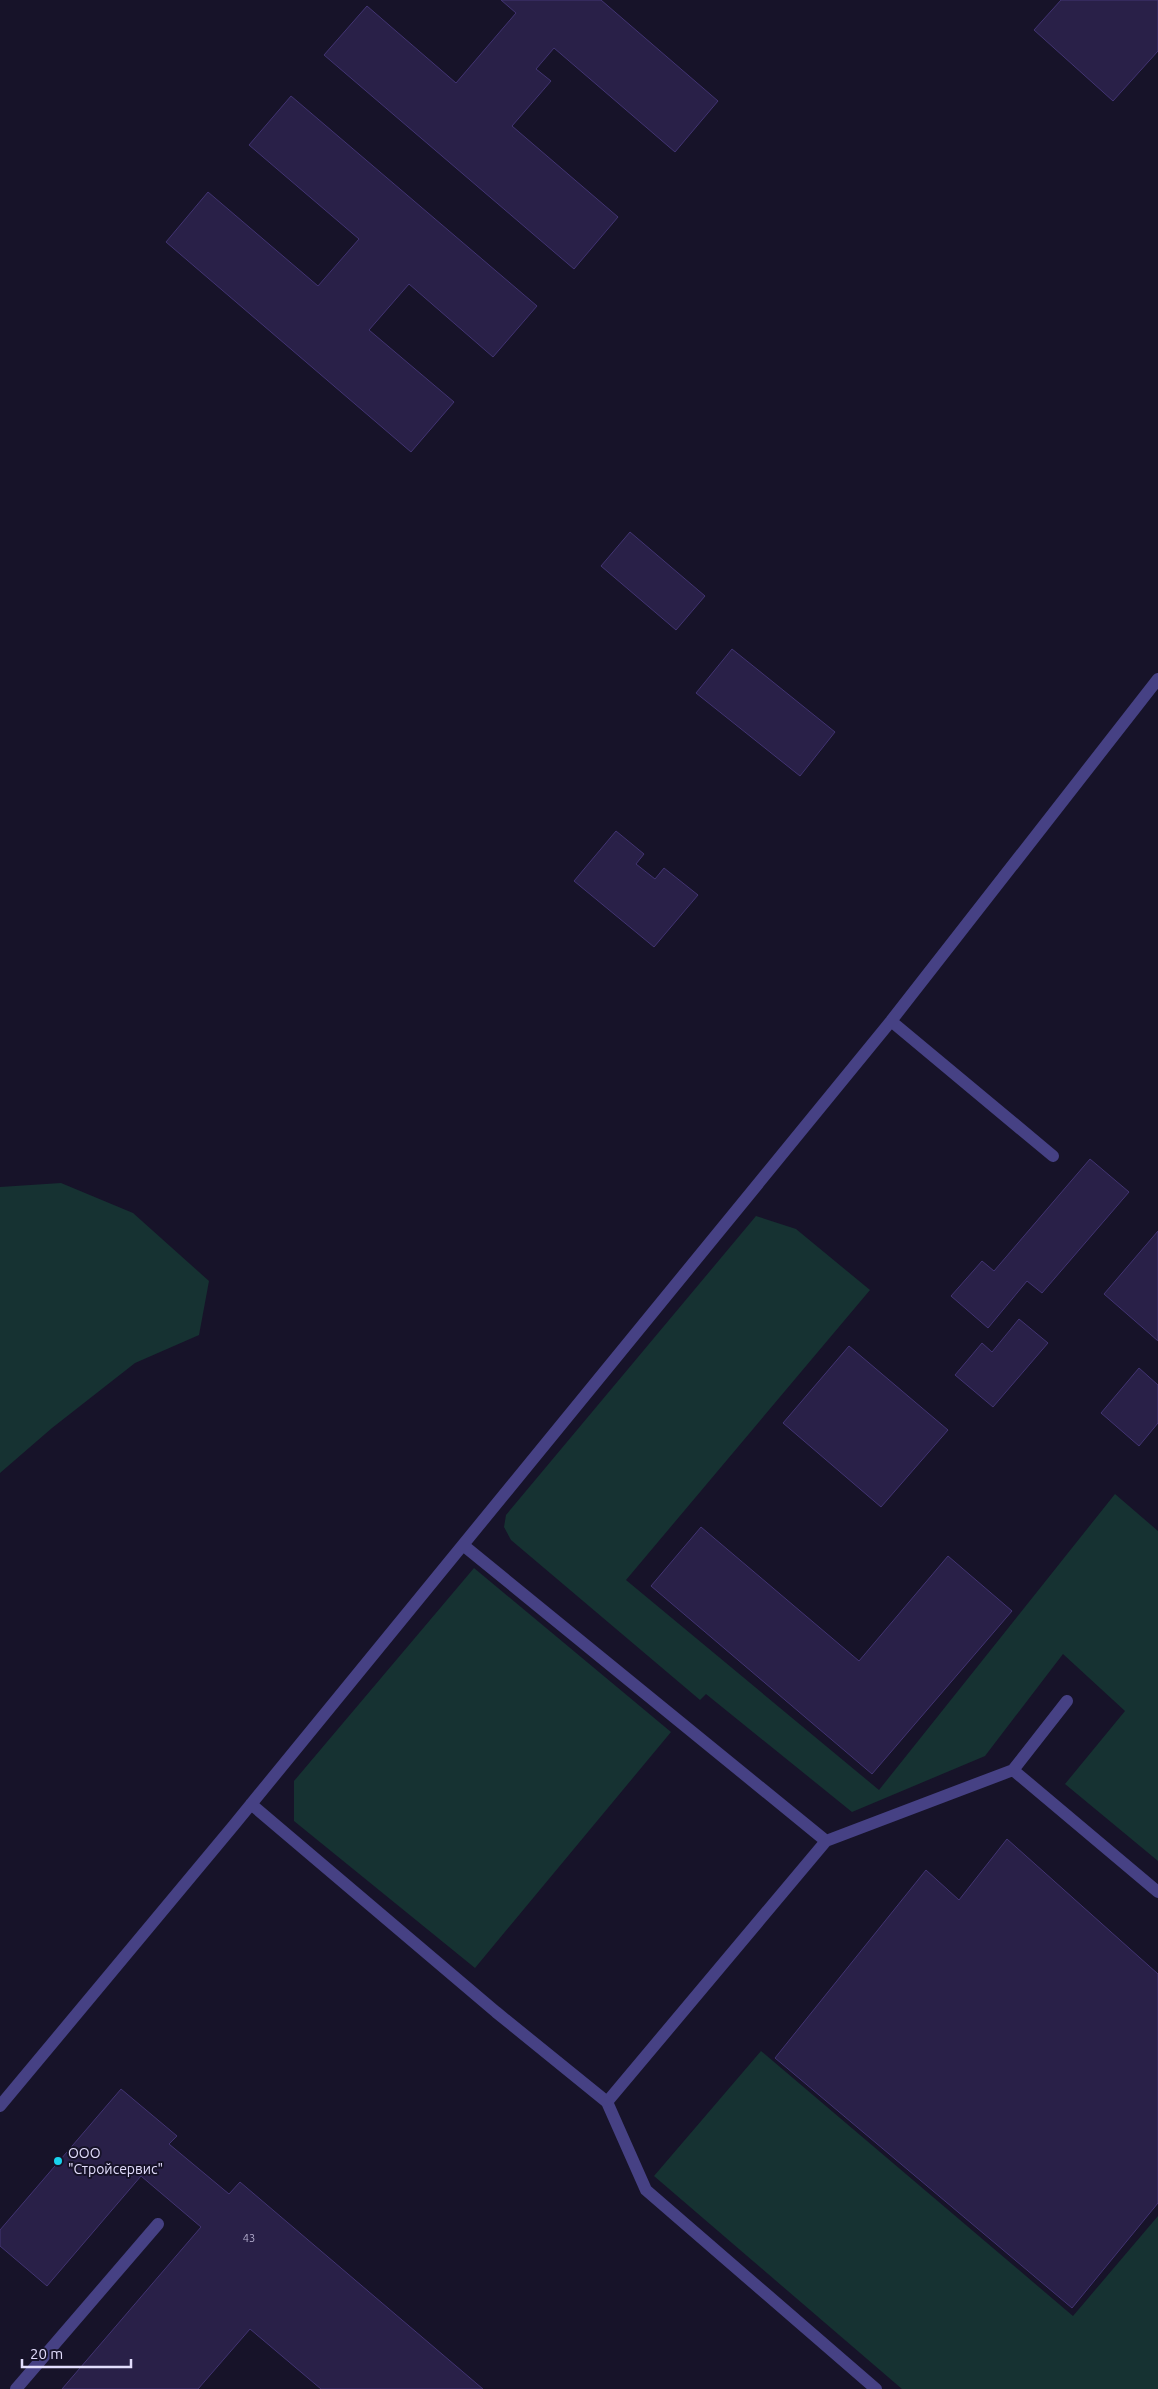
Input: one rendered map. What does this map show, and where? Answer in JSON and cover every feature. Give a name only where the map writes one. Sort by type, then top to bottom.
[{"type":"street","points":[[0,2106],[251,1804],[891,1021],[1158,679]]},
{"type":"street","points":[[891,1021],[1053,1156]]},
{"type":"street","points":[[463,1545],[826,1841]]},
{"type":"street","points":[[607,2102],[826,1841],[1013,1770],[1067,1701]]},
{"type":"street","points":[[1013,1770],[1158,1892]]},
{"type":"street","points":[[251,1804],[496,2012],[607,2102],[646,2190],[876,2389]]},
{"type":"street","points":[[16,2389],[158,2224]]},
{"type":"green space","points":[[61,1183],[133,1213],[209,1281],[199,1335],[135,1363],[52,1428],[0,1473],[0,1187]]},
{"type":"green space","points":[[756,1216],[796,1229],[870,1290],[626,1580],[879,1790],[1115,1494],[1158,1531],[1158,1861],[1065,1784],[1125,1711],[1063,1654],[985,1756],[852,1812],[706,1694],[700,1700],[511,1540],[504,1527],[506,1515]]},
{"type":"green space","points":[[474,1568],[671,1732],[475,1968],[294,1821],[294,1781]]},
{"type":"green space","points":[[761,2051],[1073,2316],[1158,2216],[1158,2389],[902,2389],[654,2176]]},
{"type":"building","points":[[501,0],[601,0],[718,101],[675,152],[554,48],[536,69],[551,81],[512,126],[618,217],[574,269],[324,55],[367,6],[456,83],[516,13]]},
{"type":"building","points":[[1061,0],[1158,0],[1158,51],[1113,101],[1034,30]]},
{"type":"building","points":[[291,96],[537,306],[493,357],[409,284],[369,330],[454,402],[411,452],[166,242],[208,192],[318,286],[359,239],[249,145]]},
{"type":"building","points":[[630,532],[705,596],[676,630],[601,566]]},
{"type":"building","points":[[732,649],[835,732],[800,776],[696,693]]},
{"type":"building","points":[[616,831],[644,854],[636,864],[655,879],[664,868],[698,895],[654,947],[574,881]]},
{"type":"building","points":[[1090,1159],[1129,1192],[1042,1293],[1027,1281],[988,1328],[951,1296],[982,1261],[994,1271]]},
{"type":"building","points":[[1158,1231],[1158,1341],[1104,1294]]},
{"type":"building","points":[[1019,1319],[1048,1343],[993,1407],[955,1375],[982,1343],[992,1352]]},
{"type":"building","points":[[849,1346],[948,1430],[881,1507],[783,1423]]},
{"type":"building","points":[[1139,1368],[1158,1385],[1158,1423],[1139,1446],[1101,1413]]},
{"type":"building","points":[[701,1527],[859,1661],[948,1556],[1012,1611],[872,1774],[651,1586]]},
{"type":"building","points":[[1007,1839],[1158,1974],[1158,2203],[1072,2308],[775,2058],[926,1870],[959,1900]]},
{"type":"building","points":[[121,2089],[177,2136],[169,2144],[229,2194],[240,2182],[483,2389],[321,2389],[250,2329],[198,2389],[62,2389],[201,2227],[141,2176],[47,2286],[0,2246],[0,2230]]},
{"type":"place","name":"ООО \"Стройсервис\"","points":[[58,2161]]}]
